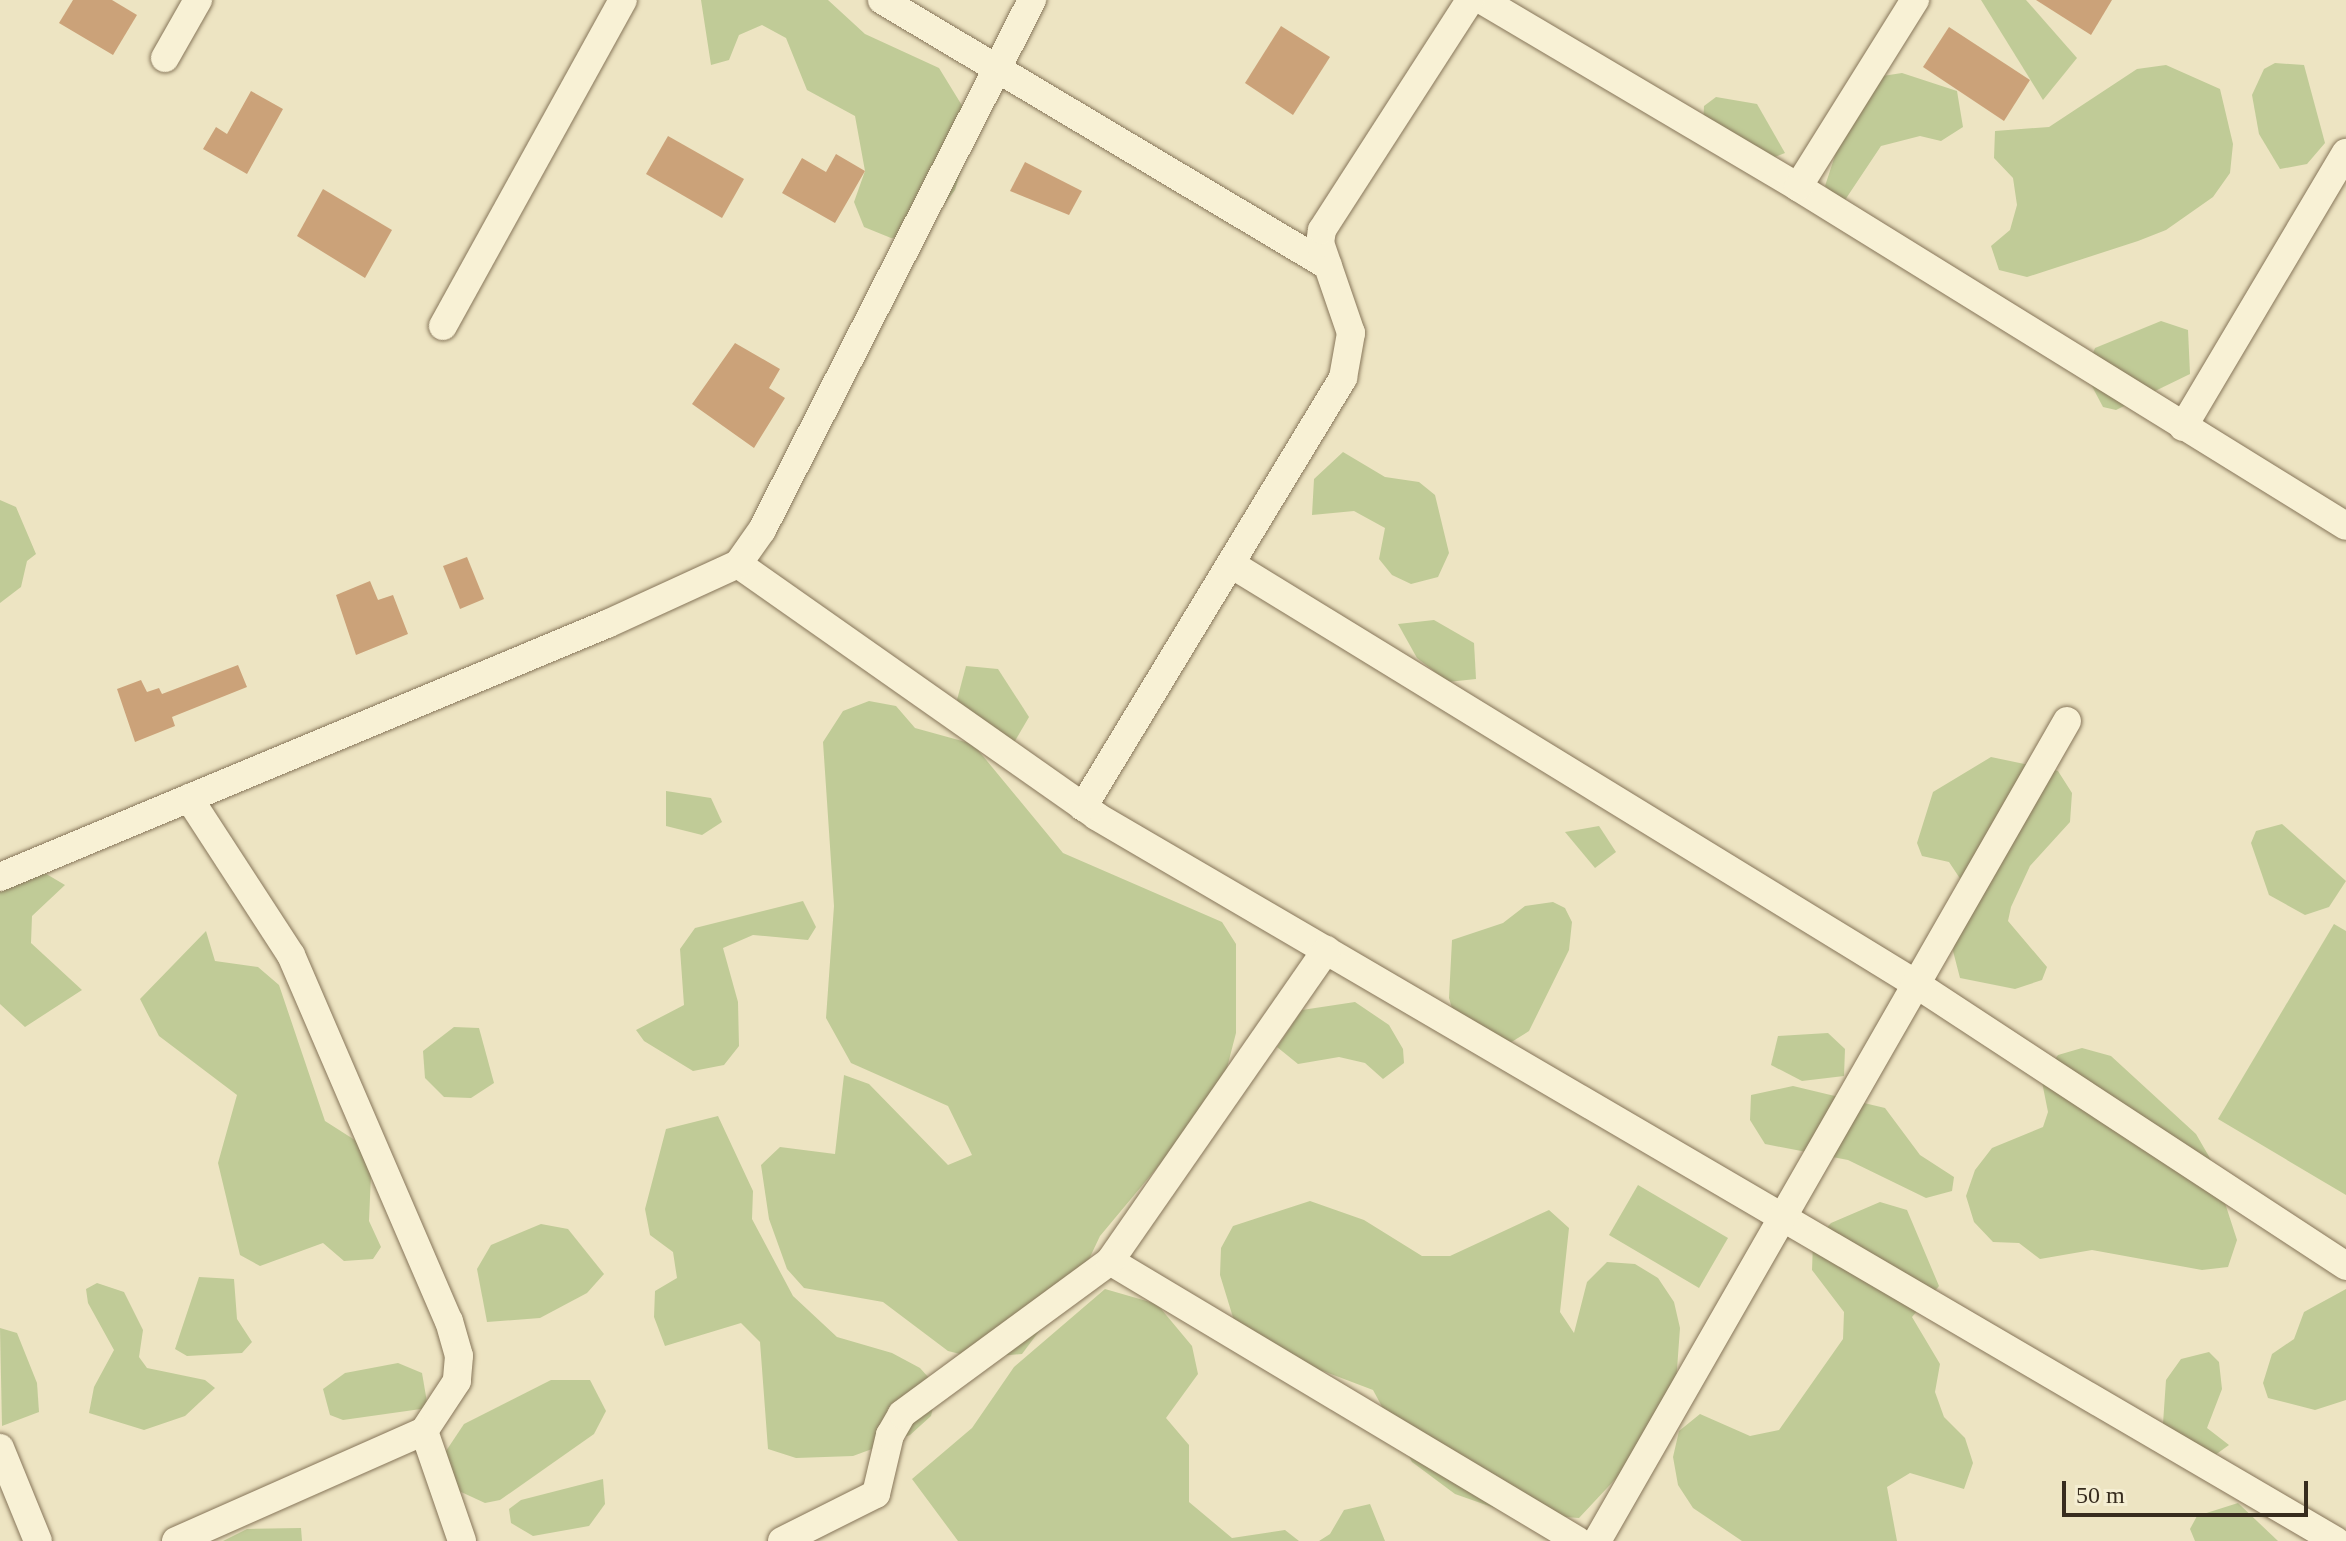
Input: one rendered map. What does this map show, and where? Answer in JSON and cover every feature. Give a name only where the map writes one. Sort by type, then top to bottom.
[{"type":"street","points":[[165,58],[198,0]]},
{"type":"street","points":[[443,326],[623,0]]},
{"type":"street","points":[[882,0],[1328,266]]},
{"type":"street","points":[[0,877],[607,624],[735,565],[762,530],[1001,72],[1032,0]]},
{"type":"street","points":[[1083,807],[1343,378],[1351,333],[1320,243],[1329,214],[1470,0]]},
{"type":"street","points":[[1482,0],[1798,187],[2346,526]]},
{"type":"street","points":[[1798,187],[1915,0]]},
{"type":"street","points":[[2183,427],[2346,153]]},
{"type":"street","points":[[1231,564],[1916,984],[2346,1266]]},
{"type":"street","points":[[735,565],[1083,807],[2336,1541]]},
{"type":"street","points":[[1597,1541],[2067,721]]},
{"type":"street","points":[[176,1541],[424,1431],[457,1381],[459,1356],[449,1321],[291,955],[189,798]]},
{"type":"street","points":[[782,1541],[876,1494],[902,1414],[1110,1261],[1326,950]]},
{"type":"street","points":[[1110,1261],[1578,1541]]},
{"type":"street","points":[[424,1431],[462,1541]]},
{"type":"street","points":[[0,1448],[38,1541]]},
{"type":"green space","points":[[701,0],[828,0],[865,34],[939,68],[966,112],[970,139],[955,190],[920,236],[891,238],[864,227],[854,202],[865,171],[855,116],[807,90],[786,38],[762,25],[739,35],[729,60],[711,65]]},
{"type":"green space","points":[[1981,0],[2026,0],[2077,58],[2043,100]]},
{"type":"green space","points":[[2275,63],[2304,65],[2325,143],[2307,164],[2280,169],[2259,134],[2252,95],[2264,69]]},
{"type":"green space","points":[[2166,65],[2220,89],[2233,144],[2230,173],[2213,197],[2166,230],[2138,241],[2027,277],[1999,270],[1991,246],[2010,230],[2017,205],[2013,178],[1994,158],[1995,131],[2049,127],[2137,69]]},
{"type":"green space","points":[[1902,73],[1957,91],[1963,127],[1941,141],[1920,136],[1881,146],[1843,203],[1825,186],[1849,113],[1876,77]]},
{"type":"green space","points":[[1716,97],[1757,104],[1785,153],[1772,158],[1703,127],[1704,106]]},
{"type":"green space","points":[[2161,321],[2188,330],[2190,374],[2116,410],[2103,407],[2085,373],[2095,348]]},
{"type":"green space","points":[[1343,452],[1385,477],[1419,482],[1435,495],[1449,553],[1438,577],[1411,584],[1392,575],[1379,559],[1385,528],[1354,511],[1312,515],[1314,479]]},
{"type":"green space","points":[[0,500],[16,507],[36,554],[27,561],[21,587],[0,603]]},
{"type":"green space","points":[[1434,620],[1474,643],[1476,679],[1448,682],[1417,658],[1398,624]]},
{"type":"green space","points":[[966,666],[998,669],[1029,717],[1012,746],[971,734],[957,700]]},
{"type":"green space","points":[[869,701],[896,706],[915,728],[973,744],[1063,853],[1222,922],[1236,944],[1236,1033],[1221,1091],[1100,1236],[1082,1274],[1022,1354],[976,1358],[948,1351],[883,1302],[804,1288],[787,1269],[769,1219],[761,1165],[780,1147],[835,1154],[844,1075],[869,1084],[948,1165],[972,1155],[948,1106],[851,1063],[826,1018],[834,906],[823,742],[843,711]]},
{"type":"green space","points":[[1991,757],[2058,771],[2072,793],[2070,822],[2030,866],[2011,907],[2008,921],[2047,967],[2042,980],[2015,989],[1960,978],[1953,951],[1963,883],[1949,862],[1922,856],[1917,843],[1933,792]]},
{"type":"green space","points":[[666,791],[711,798],[722,822],[702,835],[666,826]]},
{"type":"green space","points":[[2282,824],[2346,881],[2329,907],[2305,915],[2269,895],[2251,843],[2256,831]]},
{"type":"green space","points":[[1599,826],[1616,852],[1595,868],[1565,832]]},
{"type":"green space","points":[[31,865],[65,885],[32,916],[31,943],[82,990],[25,1027],[0,1004],[0,879]]},
{"type":"green space","points":[[803,901],[816,927],[808,940],[753,935],[723,948],[738,1002],[739,1046],[724,1065],[693,1071],[644,1041],[636,1030],[684,1005],[680,949],[695,928]]},
{"type":"green space","points":[[1553,902],[1565,908],[1572,922],[1569,950],[1529,1031],[1505,1046],[1460,1036],[1449,998],[1452,940],[1503,923],[1525,906]]},
{"type":"green space","points":[[2334,924],[2346,931],[2346,1195],[2218,1119]]},
{"type":"green space","points":[[206,931],[215,961],[258,967],[279,985],[325,1121],[372,1151],[369,1221],[381,1247],[373,1259],[344,1261],[323,1243],[260,1266],[240,1255],[218,1163],[237,1095],[159,1036],[140,999]]},
{"type":"green space","points":[[1355,1002],[1389,1025],[1403,1049],[1404,1063],[1383,1079],[1365,1063],[1339,1057],[1298,1064],[1277,1047],[1302,1010]]},
{"type":"green space","points":[[454,1027],[479,1028],[494,1083],[471,1098],[444,1097],[425,1078],[423,1051]]},
{"type":"green space","points":[[1828,1033],[1845,1049],[1844,1076],[1802,1081],[1771,1065],[1778,1036]]},
{"type":"green space","points":[[2082,1048],[2111,1056],[2196,1134],[2211,1160],[2237,1240],[2228,1267],[2202,1270],[2092,1250],[2040,1259],[2019,1243],[1993,1242],[1974,1222],[1966,1196],[1975,1170],[1992,1148],[2043,1127],[2048,1112],[2041,1077],[2058,1055]]},
{"type":"green space","points":[[1793,1086],[1885,1108],[1920,1155],[1954,1177],[1952,1191],[1926,1198],[1848,1160],[1765,1144],[1750,1120],[1751,1095]]},
{"type":"green space","points":[[718,1116],[753,1191],[752,1219],[793,1296],[837,1337],[892,1353],[920,1368],[938,1388],[931,1416],[910,1435],[853,1456],[796,1458],[768,1449],[760,1342],[741,1323],[665,1346],[654,1317],[655,1291],[677,1278],[673,1252],[650,1235],[645,1209],[666,1129]]},
{"type":"green space","points":[[1638,1185],[1728,1238],[1699,1288],[1609,1235]]},
{"type":"green space","points":[[1310,1201],[1364,1220],[1422,1256],[1450,1256],[1549,1210],[1569,1228],[1560,1312],[1574,1333],[1587,1282],[1607,1262],[1635,1264],[1658,1278],[1674,1302],[1680,1328],[1676,1383],[1636,1457],[1579,1518],[1509,1513],[1455,1494],[1412,1462],[1373,1390],[1323,1371],[1266,1364],[1243,1350],[1220,1275],[1221,1248],[1233,1226]]},
{"type":"green space","points":[[1880,1202],[1907,1210],[1939,1286],[1912,1317],[1940,1364],[1935,1392],[1944,1417],[1965,1438],[1973,1463],[1964,1489],[1910,1473],[1887,1487],[1897,1541],[1742,1541],[1693,1508],[1678,1485],[1673,1457],[1679,1431],[1700,1414],[1750,1436],[1779,1430],[1843,1339],[1844,1312],[1812,1270],[1813,1242],[1831,1223]]},
{"type":"green space","points":[[541,1224],[568,1229],[604,1274],[587,1293],[540,1318],[487,1322],[477,1269],[491,1245]]},
{"type":"green space","points":[[199,1277],[234,1279],[237,1319],[252,1342],[242,1353],[187,1356],[175,1349]]},
{"type":"green space","points":[[97,1283],[124,1292],[143,1330],[139,1357],[147,1368],[205,1380],[215,1388],[185,1416],[144,1430],[89,1413],[94,1387],[114,1350],[88,1303],[86,1289]]},
{"type":"green space","points":[[1105,1289],[1157,1304],[1192,1346],[1198,1374],[1166,1418],[1189,1445],[1189,1502],[1232,1538],[1285,1530],[1299,1541],[958,1541],[912,1479],[972,1428],[1014,1367]]},
{"type":"green space","points":[[2346,1289],[2346,1400],[2315,1410],[2268,1398],[2263,1383],[2272,1354],[2294,1339],[2304,1312]]},
{"type":"green space","points":[[0,1328],[17,1333],[37,1383],[39,1412],[2,1426]]},
{"type":"green space","points":[[2209,1352],[2219,1362],[2222,1389],[2207,1428],[2229,1445],[2211,1458],[2162,1438],[2166,1380],[2181,1359]]},
{"type":"green space","points":[[398,1363],[422,1373],[428,1408],[343,1420],[330,1415],[323,1389],[345,1373]]},
{"type":"green space","points":[[551,1380],[590,1380],[606,1411],[594,1434],[500,1500],[485,1503],[459,1491],[444,1454],[464,1424]]},
{"type":"green space","points":[[603,1479],[605,1504],[589,1526],[533,1536],[511,1523],[509,1509],[521,1500]]},
{"type":"green space","points":[[2238,1503],[2278,1541],[2195,1541],[2190,1529],[2197,1516]]},
{"type":"green space","points":[[1370,1504],[1385,1541],[1319,1541],[1330,1534],[1344,1510]]},
{"type":"green space","points":[[301,1528],[302,1541],[223,1541],[247,1529]]},
{"type":"building","points":[[73,0],[112,0],[137,15],[113,55],[59,23]]},
{"type":"building","points":[[2036,0],[2112,0],[2091,35]]},
{"type":"building","points":[[1281,26],[1330,57],[1293,115],[1245,83]]},
{"type":"building","points":[[1949,27],[2030,80],[2004,121],[1923,67]]},
{"type":"building","points":[[251,91],[283,109],[247,174],[203,149],[216,127],[227,134]]},
{"type":"building","points":[[668,136],[744,179],[722,218],[646,174]]},
{"type":"building","points":[[836,154],[865,171],[835,223],[782,193],[802,158],[826,172]]},
{"type":"building","points":[[1025,162],[1082,191],[1069,215],[1010,191]]},
{"type":"building","points":[[323,189],[392,230],[365,278],[297,236]]},
{"type":"building","points":[[735,343],[780,369],[769,388],[785,398],[754,448],[692,404]]},
{"type":"building","points":[[467,557],[484,599],[460,609],[443,566]]},
{"type":"building","points":[[370,581],[378,600],[393,595],[408,634],[356,655],[336,595]]},
{"type":"building","points":[[238,665],[247,687],[172,717],[175,726],[135,742],[117,689],[141,680],[147,692],[159,688],[162,694]]}]
